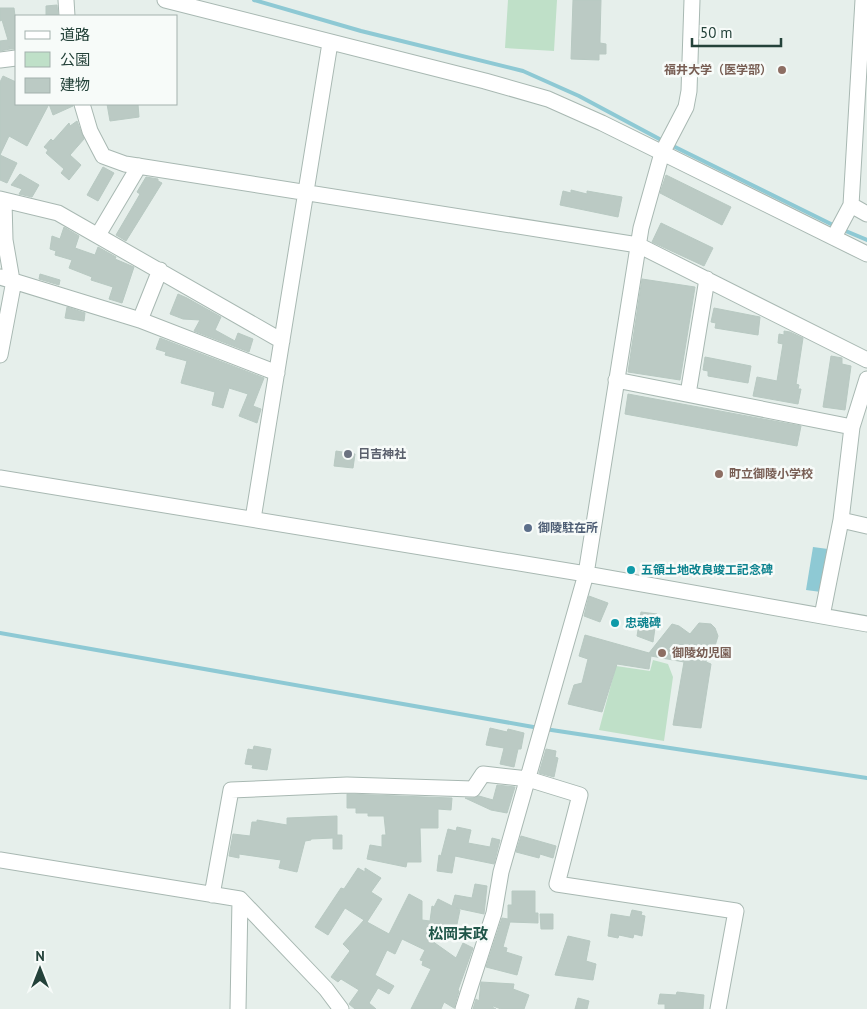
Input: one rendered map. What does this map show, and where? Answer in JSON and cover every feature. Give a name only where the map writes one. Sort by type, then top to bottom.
[{"type":"street","points":[[66,0],[67,15]]},
{"type":"street","points":[[165,0],[548,99],[602,123],[867,254]]},
{"type":"street","points":[[463,1009],[494,913],[501,872],[586,574],[641,228],[662,153],[686,107],[689,91],[692,0]]},
{"type":"street","points":[[834,237],[851,205],[863,0]]},
{"type":"street","points":[[253,519],[330,43]]},
{"type":"street","points":[[0,60],[15,58]]},
{"type":"street","points":[[82,105],[90,131],[103,156],[125,164],[638,246],[867,360]]},
{"type":"street","points":[[98,235],[139,166]]},
{"type":"street","points":[[0,350],[13,286],[6,279],[2,200],[58,213],[282,341]]},
{"type":"street","points":[[851,205],[867,214]]},
{"type":"street","points":[[140,320],[160,270]]},
{"type":"street","points":[[6,279],[140,320],[277,373]]},
{"type":"street","points":[[688,394],[706,279]]},
{"type":"street","points":[[822,616],[841,520],[852,427],[867,379]]},
{"type":"street","points":[[616,380],[852,427]]},
{"type":"street","points":[[0,478],[586,574],[867,624]]},
{"type":"street","points":[[841,520],[867,526]]},
{"type":"street","points":[[212,895],[231,790],[347,785],[473,789],[483,774],[528,779],[580,795],[557,884],[736,911],[718,1009]]},
{"type":"street","points":[[0,860],[240,899],[326,989],[341,1009]]},
{"type":"street","points":[[238,1009],[240,899]]},
{"type":"green space","points":[[508,0],[557,0],[554,51],[505,48]]},
{"type":"green space","points":[[653,660],[668,664],[673,677],[664,741],[599,730],[616,666],[650,671]]},
{"type":"water","points":[[813,547],[828,549],[821,592],[806,590]]},
{"type":"building","points":[[573,0],[601,0],[600,43],[606,44],[606,54],[599,54],[599,60],[571,59]]},
{"type":"building","points":[[57,5],[58,15],[46,15],[46,6]]},
{"type":"building","points":[[0,8],[14,8],[15,49],[0,51],[0,41],[8,40],[2,20],[0,21]]},
{"type":"building","points":[[3,76],[15,82],[15,105],[48,105],[27,146],[9,136],[0,155],[0,82]]},
{"type":"building","points":[[49,105],[73,105],[73,106],[53,115]]},
{"type":"building","points":[[107,105],[138,105],[139,117],[110,121]]},
{"type":"building","points":[[77,121],[84,139],[70,155],[81,165],[69,180],[61,173],[64,169],[46,153],[48,150],[44,147],[51,139],[53,141],[69,123],[70,126]]},
{"type":"building","points":[[0,155],[17,163],[7,183],[0,180]]},
{"type":"building","points":[[103,167],[114,173],[98,201],[87,195]]},
{"type":"building","points":[[20,174],[39,185],[32,197],[19,194],[22,189],[11,185]]},
{"type":"building","points":[[666,175],[731,207],[722,225],[660,193]]},
{"type":"building","points":[[146,177],[158,179],[162,183],[126,241],[116,235],[140,194],[137,192]]},
{"type":"building","points":[[571,190],[587,194],[587,191],[622,197],[618,217],[560,205],[563,191],[571,193]]},
{"type":"building","points":[[661,223],[713,248],[704,266],[652,242]]},
{"type":"building","points":[[64,227],[79,236],[75,248],[95,255],[98,247],[116,257],[115,259],[134,267],[122,303],[109,299],[113,287],[91,280],[92,277],[69,268],[72,260],[55,255],[56,251],[50,249],[52,236],[60,239]]},
{"type":"building","points":[[40,274],[60,280],[59,285],[39,279]]},
{"type":"building","points":[[642,279],[695,287],[680,380],[628,372]]},
{"type":"building","points":[[178,294],[221,317],[215,330],[235,341],[238,333],[253,339],[249,352],[194,331],[200,320],[183,319],[170,314]]},
{"type":"building","points":[[67,307],[85,313],[84,321],[65,318]]},
{"type":"building","points":[[714,308],[760,317],[758,335],[715,328],[716,323],[711,322]]},
{"type":"building","points":[[784,331],[803,338],[796,384],[799,385],[798,389],[801,389],[798,404],[753,396],[757,377],[777,381],[783,344],[778,343],[779,334],[784,335]]},
{"type":"building","points":[[160,338],[264,378],[253,406],[261,409],[257,423],[239,416],[248,394],[229,388],[223,408],[212,405],[215,392],[181,383],[187,361],[165,355],[166,352],[156,349]]},
{"type":"building","points":[[831,356],[842,358],[842,364],[851,366],[845,410],[823,407]]},
{"type":"building","points":[[705,357],[751,366],[748,383],[708,376],[708,371],[703,370]]},
{"type":"building","points":[[628,394],[801,426],[797,446],[625,414]]},
{"type":"building","points":[[336,451],[355,454],[353,468],[334,466]]},
{"type":"building","points":[[589,596],[608,603],[600,622],[584,616]]},
{"type":"building","points":[[641,612],[657,614],[653,642],[637,636]]},
{"type":"building","points":[[699,623],[711,624],[718,636],[715,646],[708,651],[706,662],[711,664],[701,728],[673,725],[684,662],[651,656],[649,669],[617,664],[602,712],[568,704],[574,685],[582,683],[588,659],[579,656],[585,635],[649,653],[672,624],[679,626],[690,634]]},
{"type":"building","points":[[490,728],[507,732],[508,729],[524,733],[521,749],[518,749],[514,767],[500,764],[504,748],[486,745]]},
{"type":"building","points":[[254,746],[271,749],[267,770],[252,768],[253,765],[245,764],[248,749],[253,750]]},
{"type":"building","points":[[546,749],[556,751],[555,757],[558,758],[554,777],[539,773]]},
{"type":"building","points":[[497,785],[515,787],[507,813],[491,810],[465,798],[479,796],[493,800]]},
{"type":"building","points":[[347,794],[452,798],[451,810],[438,809],[438,828],[420,828],[421,862],[407,862],[406,867],[367,859],[370,845],[382,847],[382,835],[386,835],[384,816],[368,816],[368,813],[356,813],[356,808],[347,808]]},
{"type":"building","points":[[337,816],[337,835],[342,835],[342,849],[333,849],[333,838],[305,841],[297,872],[279,868],[281,860],[239,854],[239,858],[229,856],[233,834],[250,836],[252,822],[257,822],[257,820],[287,825],[287,818]]},
{"type":"building","points":[[457,827],[471,830],[468,843],[490,847],[492,838],[500,840],[494,864],[455,856],[452,873],[437,871],[439,855],[441,856],[448,829],[456,831]]},
{"type":"building","points":[[521,836],[556,846],[553,858],[540,854],[539,858],[516,852]]},
{"type":"building","points":[[358,868],[365,872],[365,868],[381,878],[371,892],[382,899],[367,922],[389,934],[409,894],[422,901],[422,920],[430,921],[432,906],[434,907],[438,899],[452,906],[455,895],[472,898],[475,884],[487,886],[484,914],[456,908],[460,910],[456,929],[440,926],[432,941],[456,958],[463,943],[473,948],[458,990],[454,1008],[444,1002],[441,1009],[411,1009],[431,969],[422,965],[423,961],[420,960],[425,950],[402,939],[395,954],[387,950],[375,975],[394,986],[389,994],[378,988],[369,1003],[376,1009],[355,1009],[349,1004],[359,990],[341,979],[338,982],[331,977],[350,951],[343,944],[364,920],[345,908],[328,935],[315,927],[341,888],[344,889]]},
{"type":"building","points":[[512,891],[535,891],[535,913],[538,913],[538,923],[510,922],[503,947],[507,948],[506,952],[522,957],[517,975],[486,967],[502,918],[508,919],[508,905],[512,905]]},
{"type":"building","points":[[632,910],[642,912],[641,915],[645,916],[642,936],[634,934],[633,938],[619,935],[618,938],[608,936],[611,914],[630,917]]},
{"type":"building","points":[[540,914],[553,914],[553,929],[541,929]]},
{"type":"building","points":[[568,936],[590,941],[586,961],[596,964],[593,980],[555,975]]},
{"type":"building","points":[[481,982],[514,984],[513,989],[529,995],[524,1009],[501,1009],[493,1006],[496,1009],[473,1009],[476,999],[479,1001]]},
{"type":"building","points":[[677,992],[704,995],[703,1009],[665,1009],[665,1004],[658,1004],[660,994],[676,995]]},
{"type":"building","points":[[578,998],[589,1001],[587,1009],[575,1009]]},
{"type":"waterway","points":[[254,0],[361,31],[523,71],[579,96],[665,142]]},
{"type":"waterway","points":[[671,145],[835,226]]},
{"type":"waterway","points":[[841,229],[867,240]]},
{"type":"waterway","points":[[0,633],[539,728]]},
{"type":"waterway","points":[[545,729],[867,778]]},
{"type":"place","name":"福井大学（医学部）","points":[[782,70]]},
{"type":"place","name":"日吉神社","points":[[348,454]]},
{"type":"place","name":"町立御陵小学校","points":[[719,474]]},
{"type":"place","name":"御陵駐在所","points":[[528,528]]},
{"type":"place","name":"五領土地改良竣工記念碑","points":[[631,570]]},
{"type":"place","name":"忠魂碑","points":[[615,623]]},
{"type":"place","name":"御陵幼児園","points":[[662,653]]},
{"type":"district","name":"松岡末政","points":[[458,934]]}]
